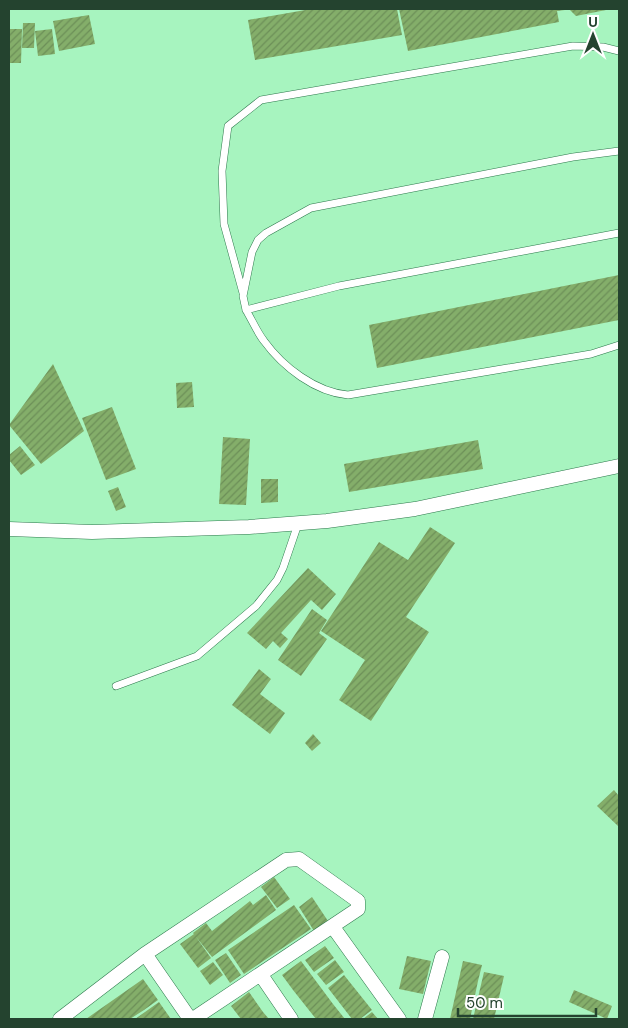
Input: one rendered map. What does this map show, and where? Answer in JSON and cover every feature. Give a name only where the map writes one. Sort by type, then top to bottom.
[{"type":"street","points":[[9,529],[92,532],[250,528],[298,524],[415,509],[619,466]]},
{"type":"street","points":[[60,1019],[145,954],[286,860],[300,859],[358,900],[358,909],[333,927],[192,1019],[145,954]]},
{"type":"street","points":[[333,927],[399,1019]]},
{"type":"street","points":[[425,1019],[442,957]]},
{"type":"street","points":[[261,975],[291,1019]]},
{"type":"lane","points":[[619,51],[603,47],[573,46],[261,100],[228,126],[222,170],[224,224],[246,310],[264,341],[291,369],[330,393],[348,395],[591,354],[619,345]]},
{"type":"lane","points":[[243,296],[252,252],[258,240],[266,233],[311,208],[573,157],[619,151]]},
{"type":"lane","points":[[246,310],[339,286],[619,233]]},
{"type":"lane","points":[[116,686],[197,656],[256,606],[277,580],[298,524]]},
{"type":"building","points":[[311,9],[397,9],[402,35],[255,60],[248,20]]},
{"type":"building","points":[[399,9],[565,10],[557,11],[559,22],[408,51]]},
{"type":"building","points":[[569,9],[606,9],[606,10],[576,16]]},
{"type":"building","points":[[89,15],[95,44],[59,51],[53,21]]},
{"type":"building","points":[[23,23],[35,23],[34,48],[22,48]]},
{"type":"building","points":[[9,29],[22,29],[21,63],[9,63]]},
{"type":"building","points":[[52,29],[55,54],[38,56],[35,31]]},
{"type":"building","points":[[619,275],[619,320],[377,368],[369,325]]},
{"type":"building","points":[[53,364],[84,431],[41,464],[9,425]]},
{"type":"building","points":[[192,382],[194,407],[177,408],[176,383]]},
{"type":"building","points":[[112,407],[136,469],[106,480],[82,418]]},
{"type":"building","points":[[223,437],[250,439],[246,505],[219,504]]},
{"type":"building","points":[[478,440],[483,469],[349,492],[344,464]]},
{"type":"building","points":[[20,446],[35,465],[21,475],[9,460],[9,455]]},
{"type":"building","points":[[261,479],[278,479],[278,502],[261,503]]},
{"type":"building","points":[[118,487],[126,507],[116,511],[108,491]]},
{"type":"building","points":[[430,527],[455,543],[406,617],[429,632],[371,721],[339,700],[365,660],[321,631],[379,542],[408,560]]},
{"type":"building","points":[[308,568],[336,594],[322,610],[311,600],[281,633],[288,639],[280,648],[273,641],[266,649],[247,633]]},
{"type":"building","points":[[312,609],[327,620],[319,633],[327,639],[301,676],[278,660]]},
{"type":"building","points":[[259,669],[271,679],[260,694],[285,713],[270,734],[232,705]]},
{"type":"building","points":[[313,734],[321,743],[312,751],[305,743]]},
{"type":"building","points":[[614,790],[619,796],[618,826],[597,806]]},
{"type":"building","points":[[274,877],[290,899],[277,908],[261,887]]},
{"type":"building","points":[[266,895],[276,910],[212,957],[193,933],[206,923],[212,931],[250,901],[253,905]]},
{"type":"building","points":[[312,897],[328,921],[314,931],[299,907]]},
{"type":"building","points":[[294,905],[311,929],[244,974],[228,950]]},
{"type":"building","points":[[194,934],[211,958],[198,968],[180,944]]},
{"type":"building","points":[[325,946],[334,958],[314,972],[305,960]]},
{"type":"building","points":[[226,953],[241,975],[230,983],[215,960]]},
{"type":"building","points":[[407,956],[431,961],[423,994],[399,989]]},
{"type":"building","points":[[335,960],[344,972],[326,985],[317,974]]},
{"type":"building","points":[[301,961],[345,1019],[316,1019],[293,990],[282,975]]},
{"type":"building","points":[[463,961],[482,965],[470,1019],[450,1019]]},
{"type":"building","points":[[213,962],[223,975],[210,985],[200,971]]},
{"type":"building","points":[[484,972],[504,976],[494,1019],[473,1019]]},
{"type":"building","points":[[344,975],[372,1010],[360,1019],[352,1019],[328,988]]},
{"type":"building","points":[[143,979],[158,1000],[144,1010],[130,1019],[86,1019]]},
{"type":"building","points":[[574,990],[612,1006],[607,1019],[569,1002]]},
{"type":"building","points":[[249,992],[269,1019],[241,1019],[231,1006]]},
{"type":"building","points":[[159,1002],[171,1019],[135,1019],[145,1012]]},
{"type":"building","points":[[372,1012],[378,1019],[363,1019]]}]
